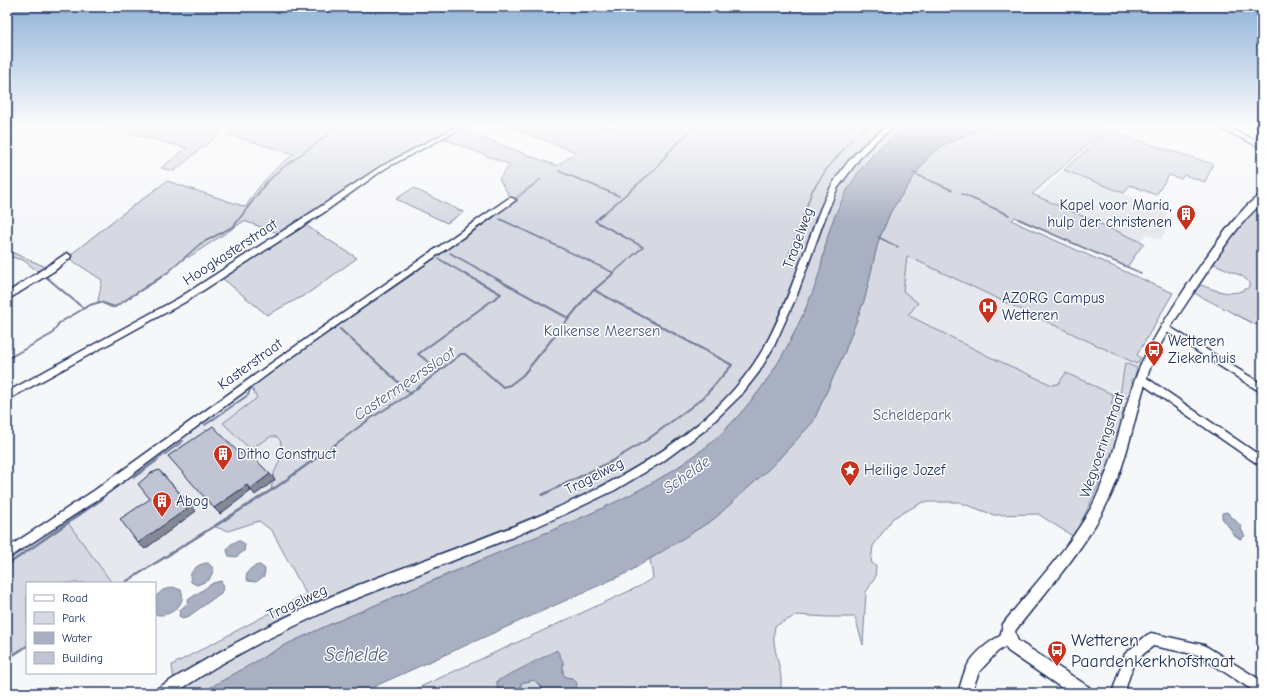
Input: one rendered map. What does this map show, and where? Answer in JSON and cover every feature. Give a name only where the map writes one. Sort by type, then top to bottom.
[{"type":"main road","name":"Wegvoeringstraat","points":[[1008,638],[1008,629],[1090,524],[1100,505],[1120,452],[1141,378],[1156,341],[1210,260],[1239,221],[1262,198]]},
{"type":"main road","points":[[1008,638],[1013,646],[1083,693]]},
{"type":"street","name":"Hoogkasterstraat","points":[[7,396],[182,300],[320,212],[382,168],[402,158]]},
{"type":"street","name":"Tragelweg","points":[[163,693],[209,664],[313,610],[499,536],[589,497],[631,475],[688,438],[738,392],[773,340],[793,294],[833,189],[843,172],[855,158]]},
{"type":"street","name":"Kasterstraat","points":[[7,554],[99,493],[281,360],[512,200]]},
{"type":"street","points":[[7,297],[67,256]]},
{"type":"street","points":[[1165,327],[1262,389]]},
{"type":"street","points":[[1141,378],[1262,463]]},
{"type":"street","points":[[964,693],[967,688],[971,672],[998,642],[1008,638]]},
{"type":"street","points":[[1118,693],[1129,658],[1151,639],[1200,649],[1262,688]]},
{"type":"shaded area","points":[[1064,170],[1168,211],[1165,218],[1173,221],[1160,240],[1146,234],[1141,242],[1037,196]]},
{"type":"shaded area","name":"AZORG Campus Wetteren","points":[[907,255],[1137,364],[1137,368],[1125,363],[1120,395],[1128,398],[1124,409],[1111,404],[1114,395],[1066,373],[1058,384],[1052,385],[988,356],[907,314],[918,303],[903,291]]},
{"type":"shaded area","points":[[247,386],[257,398],[224,423],[277,437],[280,440],[283,454],[274,473],[271,490],[215,527],[125,582],[111,582],[63,516]]},
{"type":"green space","points":[[174,158],[190,158],[174,171],[161,168]]},
{"type":"green space","name":"Kalkense Meersen","points":[[289,158],[401,158],[302,223],[357,258],[307,294],[267,315],[222,278],[281,234],[244,221],[189,257],[186,257],[157,281],[112,308],[98,301],[102,280],[70,259],[69,256],[167,181],[246,207],[255,192],[280,165]]},
{"type":"green space","name":"Kalkense Meersen","points":[[492,158],[535,158],[557,166],[568,158],[870,158],[860,170],[842,200],[829,232],[816,284],[803,315],[780,360],[751,401],[726,429],[705,448],[654,482],[608,506],[324,627],[283,646],[201,693],[173,693],[175,691],[172,665],[306,594],[272,531],[259,521],[228,531],[215,527],[271,490],[274,473],[283,454],[280,440],[277,437],[272,436],[250,449],[223,423],[257,398],[251,387],[262,378],[494,217],[541,179],[512,200],[499,179],[510,165]]},
{"type":"green space","name":"Scheldepark","points":[[928,158],[1073,158],[1032,194],[1144,243],[1127,267],[1015,217],[1012,220],[1173,293],[1137,355],[1141,358],[1137,364],[907,256],[903,291],[918,303],[908,315],[988,356],[1052,385],[1058,384],[1066,373],[1114,395],[1111,404],[1124,409],[1115,451],[1074,537],[1038,514],[994,515],[959,502],[923,502],[893,518],[873,546],[871,562],[876,566],[875,578],[866,592],[863,645],[855,617],[797,615],[775,626],[774,643],[781,676],[780,693],[628,693],[625,689],[620,693],[575,693],[572,678],[565,677],[563,673],[563,662],[497,681],[498,693],[407,693],[638,587],[653,578],[650,559],[714,519],[772,466],[813,422],[845,351],[865,298],[878,242],[891,211]]},
{"type":"green space","points":[[1078,158],[1193,158],[1213,164],[1205,182],[1184,175],[1181,179],[1169,175],[1156,195],[1130,185],[1124,193],[1064,170]]},
{"type":"green space","points":[[413,188],[463,212],[447,223],[396,199]]},
{"type":"green space","points":[[1262,205],[1262,328],[1192,292],[1201,285],[1231,293],[1249,287],[1249,282],[1242,276],[1212,263],[1248,217]]},
{"type":"green space","points":[[7,250],[48,268],[40,273],[23,260],[7,256]]},
{"type":"green space","points":[[1125,363],[1137,368],[1134,379],[1131,379],[1131,382],[1133,383],[1128,398],[1120,395]]},
{"type":"green space","points":[[63,516],[111,582],[26,582],[26,647],[7,660],[7,554]]},
{"type":"green space","points":[[534,680],[547,693],[520,693],[521,683]]},
{"type":"water","name":"Schelde","points":[[870,158],[928,158],[891,211],[878,242],[865,298],[845,351],[813,422],[772,466],[714,519],[629,572],[360,693],[201,693],[283,646],[324,627],[608,506],[654,482],[705,448],[726,429],[751,401],[780,360],[803,315],[816,284],[829,232],[835,216],[842,200],[860,170]]},
{"type":"water","points":[[1227,512],[1242,527],[1241,529],[1245,536],[1240,539],[1232,533],[1222,518],[1222,513]]},
{"type":"water","points":[[240,541],[245,544],[244,551],[236,557],[229,556],[227,551],[230,545]]},
{"type":"water","points":[[208,563],[214,569],[209,580],[197,585],[191,582],[190,576],[195,568],[202,564]]},
{"type":"water","points":[[260,565],[265,569],[264,576],[256,582],[248,581],[246,578],[252,567]]},
{"type":"water","points":[[221,581],[224,586],[221,593],[189,616],[183,618],[179,616],[180,610],[189,602],[188,600],[213,583]]},
{"type":"water","points":[[173,587],[181,590],[182,600],[176,609],[171,612],[160,615],[156,614],[156,596],[163,590]]},
{"type":"water","points":[[557,650],[563,662],[563,673],[565,677],[572,678],[577,683],[575,693],[547,693],[534,680],[521,683],[520,693],[498,693],[497,681]]},
{"type":"building","name":"Ditho Construct","points":[[213,426],[240,454],[246,450],[270,474],[250,489],[247,485],[214,508],[168,456]]},
{"type":"building","name":"Abog","points":[[159,470],[191,506],[138,543],[120,519],[150,499],[138,484],[151,473]]},
{"type":"waterway","points":[[166,274],[200,244],[234,226],[266,183],[297,158]]},
{"type":"waterway","name":"Castermeerssloot","points":[[613,273],[643,247],[595,221],[653,171],[664,158]]},
{"type":"waterway","points":[[787,261],[812,191],[836,158]]},
{"type":"waterway","points":[[559,171],[619,196]]},
{"type":"waterway","points":[[913,173],[952,190]]},
{"type":"waterway","points":[[962,194],[1009,215]]},
{"type":"waterway","points":[[443,252],[494,217]]},
{"type":"waterway","points":[[500,219],[613,273]]},
{"type":"waterway","points":[[1018,219],[1141,273]]},
{"type":"waterway","points":[[878,237],[898,247]]},
{"type":"waterway","points":[[450,253],[488,274]]},
{"type":"waterway","points":[[412,274],[438,256]]},
{"type":"waterway","points":[[439,259],[465,274]]},
{"type":"waterway","points":[[7,359],[52,334],[59,323],[90,305],[100,302],[115,307],[167,273]]},
{"type":"waterway","points":[[316,340],[414,273]]},
{"type":"waterway","points":[[439,370],[418,354],[501,294],[463,273]]},
{"type":"waterway","points":[[486,273],[568,318]]},
{"type":"waterway","name":"Castermeerssloot","points":[[594,290],[613,273]]},
{"type":"waterway","points":[[45,276],[83,308]]},
{"type":"waterway","name":"Castermeerssloot","points":[[311,462],[374,416],[407,396],[461,354],[465,354],[503,387],[510,385],[523,375],[587,296],[594,290]]},
{"type":"waterway","points":[[594,290],[732,365],[703,398],[647,440],[610,462]]},
{"type":"waterway","points":[[340,329],[410,393]]},
{"type":"waterway","points":[[205,425],[248,395],[251,387],[257,382]]},
{"type":"waterway","points":[[154,462],[183,441]]},
{"type":"waterway","points":[[134,477],[156,461]]},
{"type":"waterway","name":"Castermeerssloot","points":[[126,582],[278,486],[312,461]]},
{"type":"waterway","points":[[542,495],[610,462]]},
{"type":"waterway","points":[[7,565],[102,499]]},
{"type":"waterway","name":"Castermeerssloot","points":[[7,659],[26,647]]},
{"type":"waterway","points":[[455,693],[459,691]]},
{"type":"place","name":"Kapel voor Maria, hulp der christenen","points":[[1186,231]]},
{"type":"place","name":"AZORG Campus Wetteren","points":[[988,324]]},
{"type":"place","name":"Wetteren Ziekenhuis","points":[[1154,367]]},
{"type":"place","name":"Ditho Construct","points":[[223,471]]},
{"type":"place","name":"Heilige Jozef","points":[[850,487]]},
{"type":"place","name":"Abog","points":[[162,518]]},
{"type":"place","name":"Wetteren Paardenkerkhofstraat","points":[[1057,667]]}]
